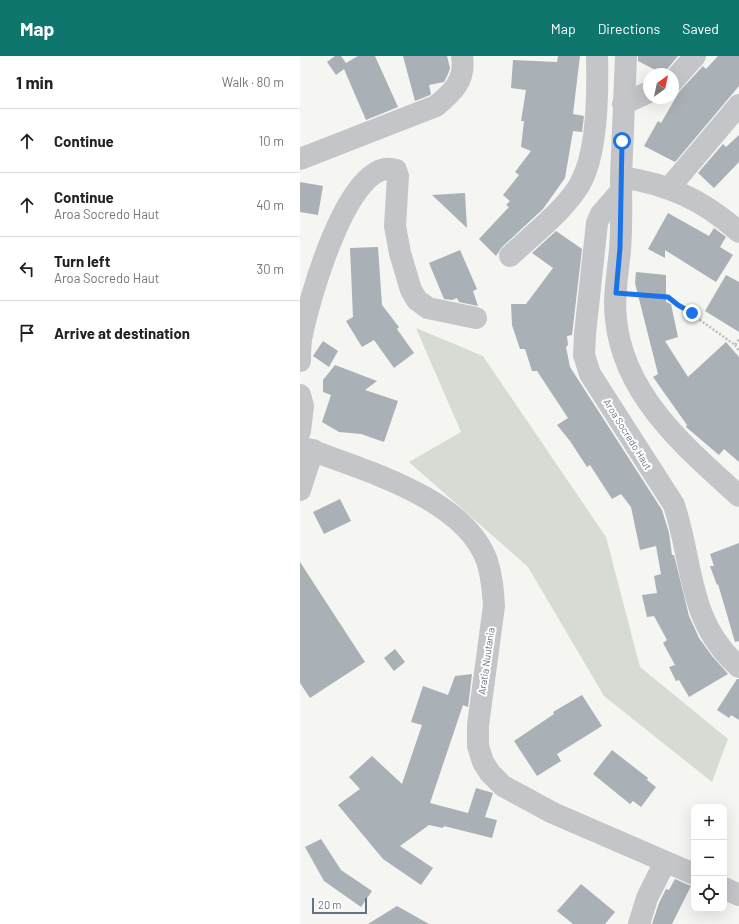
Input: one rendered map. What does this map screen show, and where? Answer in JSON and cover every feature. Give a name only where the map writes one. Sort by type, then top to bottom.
[{"type":"street","points":[[300,159],[436,106],[453,93],[461,78],[462,56]]},
{"type":"street","points":[[510,256],[573,195],[583,180],[595,130],[597,56]]},
{"type":"street","points":[[626,56],[620,248],[615,317],[617,332],[626,363],[637,385],[652,409],[671,431],[739,496]]},
{"type":"street","points":[[679,74],[695,56]]},
{"type":"street","points":[[624,104],[643,95]]},
{"type":"street","points":[[669,188],[739,106]]},
{"type":"street","points":[[300,361],[301,340],[314,287],[344,211],[360,185],[383,170],[396,170],[398,176],[395,226],[406,274],[417,300],[428,308],[476,318]]},
{"type":"street","points":[[621,184],[640,180],[669,188],[711,209],[739,232]]},
{"type":"street","name":"Aroa Socredo Haut","points":[[621,184],[601,214],[597,223],[587,309],[584,356],[590,374],[674,505],[681,525],[700,613],[718,646],[739,667]]},
{"type":"street","points":[[300,395],[303,406],[300,431]]},
{"type":"street","name":"Aratia Nuutania","points":[[300,490],[307,448],[417,491],[439,505],[475,540],[486,560],[493,587],[494,606],[480,705],[478,746],[483,762],[490,773],[503,786],[553,813],[691,873]]},
{"type":"street","points":[[639,924],[647,898],[665,862]]},
{"type":"street","points":[[727,890],[739,896]]},
{"type":"path","points":[[616,293],[668,297],[735,345],[739,351]]},
{"type":"path","points":[[735,345],[739,339]]},
{"type":"shaded area","points":[[416,328],[483,356],[606,537],[640,667],[728,739],[712,782],[604,696],[528,567],[409,462],[461,432]]},
{"type":"building","points":[[335,56],[341,56],[346,63],[358,56],[375,56],[398,107],[366,120],[344,69],[336,75],[327,62]]},
{"type":"building","points":[[403,56],[447,56],[450,68],[444,82],[429,85],[431,94],[415,101]]},
{"type":"building","points":[[558,56],[580,56],[573,114],[584,116],[582,132],[573,131],[565,178],[543,209],[502,247],[496,256],[479,239],[509,207],[506,205],[510,201],[503,195],[519,175],[515,172],[531,151],[521,147],[524,121],[521,121],[526,90],[511,88],[513,60],[557,62]]},
{"type":"building","points":[[638,56],[678,56],[668,68],[651,68],[638,61]]},
{"type":"building","points":[[718,56],[739,56],[739,86],[675,162],[644,146],[658,121],[661,123],[672,104],[679,104],[679,92],[703,66],[706,69]]},
{"type":"building","points":[[739,135],[739,162],[714,188],[698,173],[723,144],[726,147]]},
{"type":"building","points":[[300,182],[323,186],[318,215],[300,212]]},
{"type":"building","points":[[465,193],[467,228],[432,195]]},
{"type":"building","points":[[668,213],[709,236],[714,228],[726,237],[720,247],[733,255],[716,282],[665,250],[665,258],[648,249]]},
{"type":"building","points":[[556,231],[582,249],[572,335],[567,336],[568,345],[566,347],[570,367],[662,510],[669,533],[672,555],[674,555],[689,616],[699,638],[728,674],[689,697],[679,680],[676,681],[669,667],[675,665],[663,643],[667,640],[654,616],[647,617],[642,595],[657,593],[654,576],[661,574],[656,546],[640,550],[631,507],[621,494],[612,499],[590,465],[587,467],[570,441],[557,425],[568,418],[537,371],[532,371],[525,349],[520,349],[512,325],[511,304],[526,304],[553,268],[532,253]]},
{"type":"building","points":[[378,247],[382,305],[399,327],[397,329],[414,353],[394,368],[374,340],[362,347],[346,321],[353,317],[350,248]]},
{"type":"building","points":[[460,250],[477,289],[473,291],[478,306],[459,302],[457,298],[452,300],[444,299],[429,263]]},
{"type":"building","points":[[636,272],[666,275],[666,302],[671,304],[678,337],[665,341],[688,377],[726,342],[739,357],[739,462],[724,449],[719,455],[686,427],[687,425],[653,377],[658,374],[635,283]]},
{"type":"building","points":[[726,275],[739,282],[739,332],[705,311]]},
{"type":"building","points":[[323,341],[338,351],[329,367],[313,356]]},
{"type":"building","points":[[335,365],[377,381],[365,390],[398,401],[384,442],[361,434],[339,432],[322,422],[331,395],[323,392],[323,380]]},
{"type":"building","points":[[340,499],[351,521],[324,534],[313,512]]},
{"type":"building","points":[[739,543],[739,641],[735,642],[718,584],[717,585],[710,566],[714,566],[710,554]]},
{"type":"building","points":[[300,562],[365,662],[310,698],[300,683]]},
{"type":"building","points":[[395,649],[405,662],[394,671],[384,658]]},
{"type":"building","points":[[472,674],[468,707],[463,705],[430,803],[468,813],[476,788],[493,793],[485,817],[497,820],[492,838],[444,826],[443,828],[429,825],[400,846],[433,868],[421,885],[383,859],[338,805],[360,789],[349,777],[372,756],[402,784],[422,725],[411,722],[423,686],[448,695],[455,676]]},
{"type":"building","points":[[737,679],[739,679],[739,720],[731,715],[729,718],[717,710]]},
{"type":"building","points":[[582,695],[602,726],[557,754],[561,761],[537,776],[514,741],[554,714],[553,712]]},
{"type":"building","points":[[612,750],[648,778],[647,780],[656,787],[641,807],[633,801],[630,804],[593,774]]},
{"type":"building","points":[[321,839],[341,870],[372,891],[361,907],[324,881],[305,847]]},
{"type":"building","points":[[675,879],[691,886],[672,924],[652,924],[659,903],[666,889],[669,890]]},
{"type":"building","points":[[581,884],[615,912],[605,924],[573,924],[557,911]]},
{"type":"building","points":[[397,906],[429,924],[368,924]]},
{"type":"route","points":[[622,141],[620,248],[616,293],[668,297],[692,313]]}]
